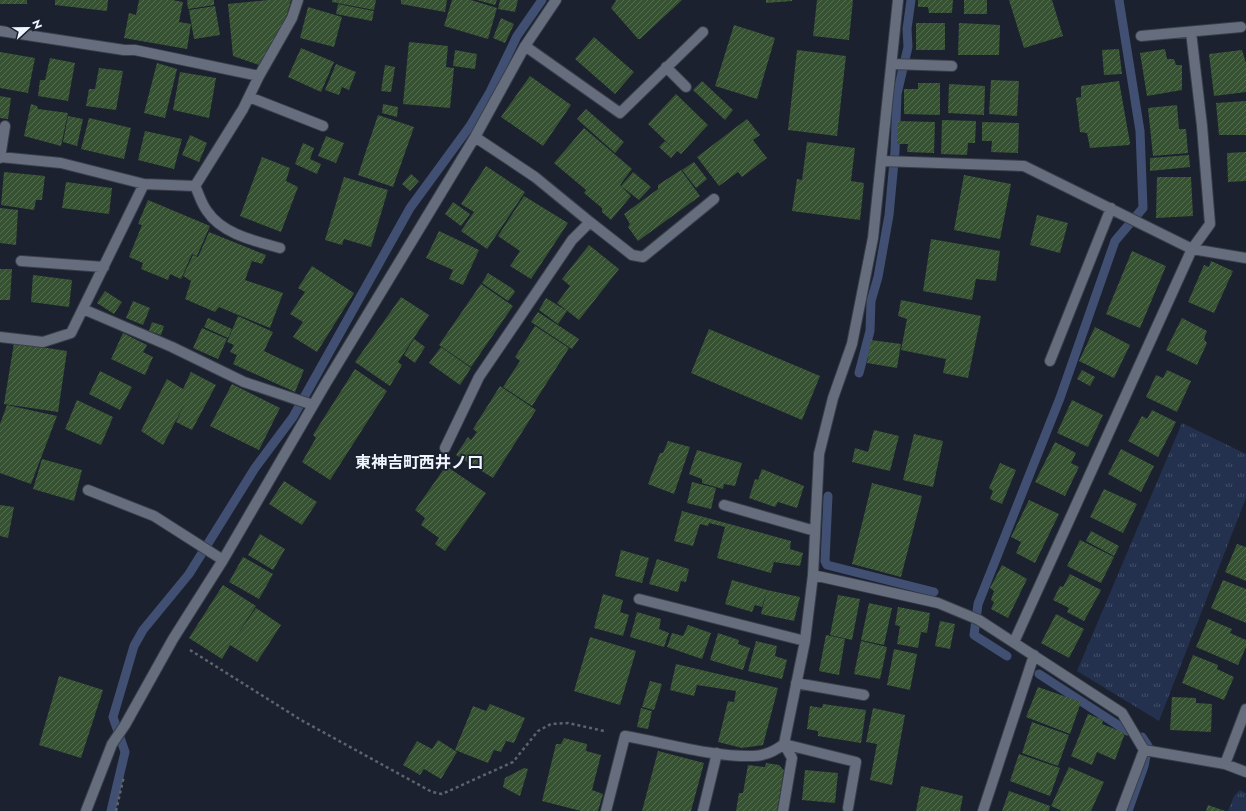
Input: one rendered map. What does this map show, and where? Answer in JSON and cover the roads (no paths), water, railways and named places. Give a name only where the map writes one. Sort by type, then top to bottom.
[{"type":"street","points":[[195,186],[249,97],[259,76],[292,18],[298,0]]},
{"type":"street","points":[[86,811],[112,744],[126,725],[173,638],[219,558],[475,138],[525,46],[556,0]]},
{"type":"street","points":[[783,811],[792,758],[784,744],[805,641],[813,575],[819,454],[832,398],[852,344],[873,238],[898,0]]},
{"type":"street","points":[[1141,36],[1241,27]]},
{"type":"street","points":[[0,31],[124,50],[135,50],[259,76]]},
{"type":"street","points":[[525,46],[620,113],[703,32]]},
{"type":"street","points":[[1014,642],[1192,249],[1210,224],[1202,126],[1191,32]]},
{"type":"street","points":[[892,64],[952,66]]},
{"type":"street","points":[[666,67],[686,86]]},
{"type":"street","points":[[249,97],[323,126]]},
{"type":"street","points":[[5,126],[0,158],[61,163],[144,184],[195,186]]},
{"type":"street","points":[[475,138],[535,177],[632,255],[643,257],[714,199]]},
{"type":"street","points":[[882,161],[1024,166],[1192,249],[1246,258]]},
{"type":"street","points":[[0,337],[43,342],[71,333],[144,184]]},
{"type":"street","points":[[195,186],[208,213],[220,224],[243,237],[280,248]]},
{"type":"street","points":[[1050,361],[1111,208]]},
{"type":"street","points":[[445,448],[479,378],[572,240],[590,222]]},
{"type":"street","points":[[21,261],[104,267]]},
{"type":"street","points":[[83,309],[172,347],[244,382],[313,405]]},
{"type":"street","points":[[88,490],[154,516],[219,558]]},
{"type":"street","points":[[724,505],[815,531]]},
{"type":"street","points":[[813,575],[938,603],[975,618],[1122,713],[1144,750],[1225,764],[1246,772]]},
{"type":"street","points":[[639,599],[805,641]]},
{"type":"street","points":[[983,811],[1034,655]]},
{"type":"street","points":[[796,683],[864,695]]},
{"type":"street","points":[[1225,764],[1246,709]]},
{"type":"street","points":[[606,811],[626,736],[717,753],[754,756],[773,752],[784,744]]},
{"type":"street","points":[[784,744],[856,762],[848,808]]},
{"type":"street","points":[[1120,811],[1144,750]]},
{"type":"street","points":[[703,811],[717,753]]},
{"type":"waterway","points":[[111,811],[125,752],[113,717],[134,646],[143,630],[189,574],[255,468],[293,417],[410,208],[470,126],[490,92],[517,36],[542,0]]},
{"type":"waterway","points":[[859,373],[870,331],[871,301],[878,277],[889,215],[895,151],[897,94],[908,47],[907,29],[911,0]]},
{"type":"waterway","points":[[1007,656],[974,635],[978,604],[1060,398],[1115,241],[1143,208],[1140,131],[1119,0]]},
{"type":"waterway","points":[[828,496],[825,561],[827,565],[934,592]]},
{"type":"waterway","points":[[1039,674],[1127,731]]},
{"type":"waterway","points":[[1128,811],[1144,766],[1148,746],[1142,737]]},
{"type":"district","name":"東神吉町西井ノ口","points":[[419,462]]}]
